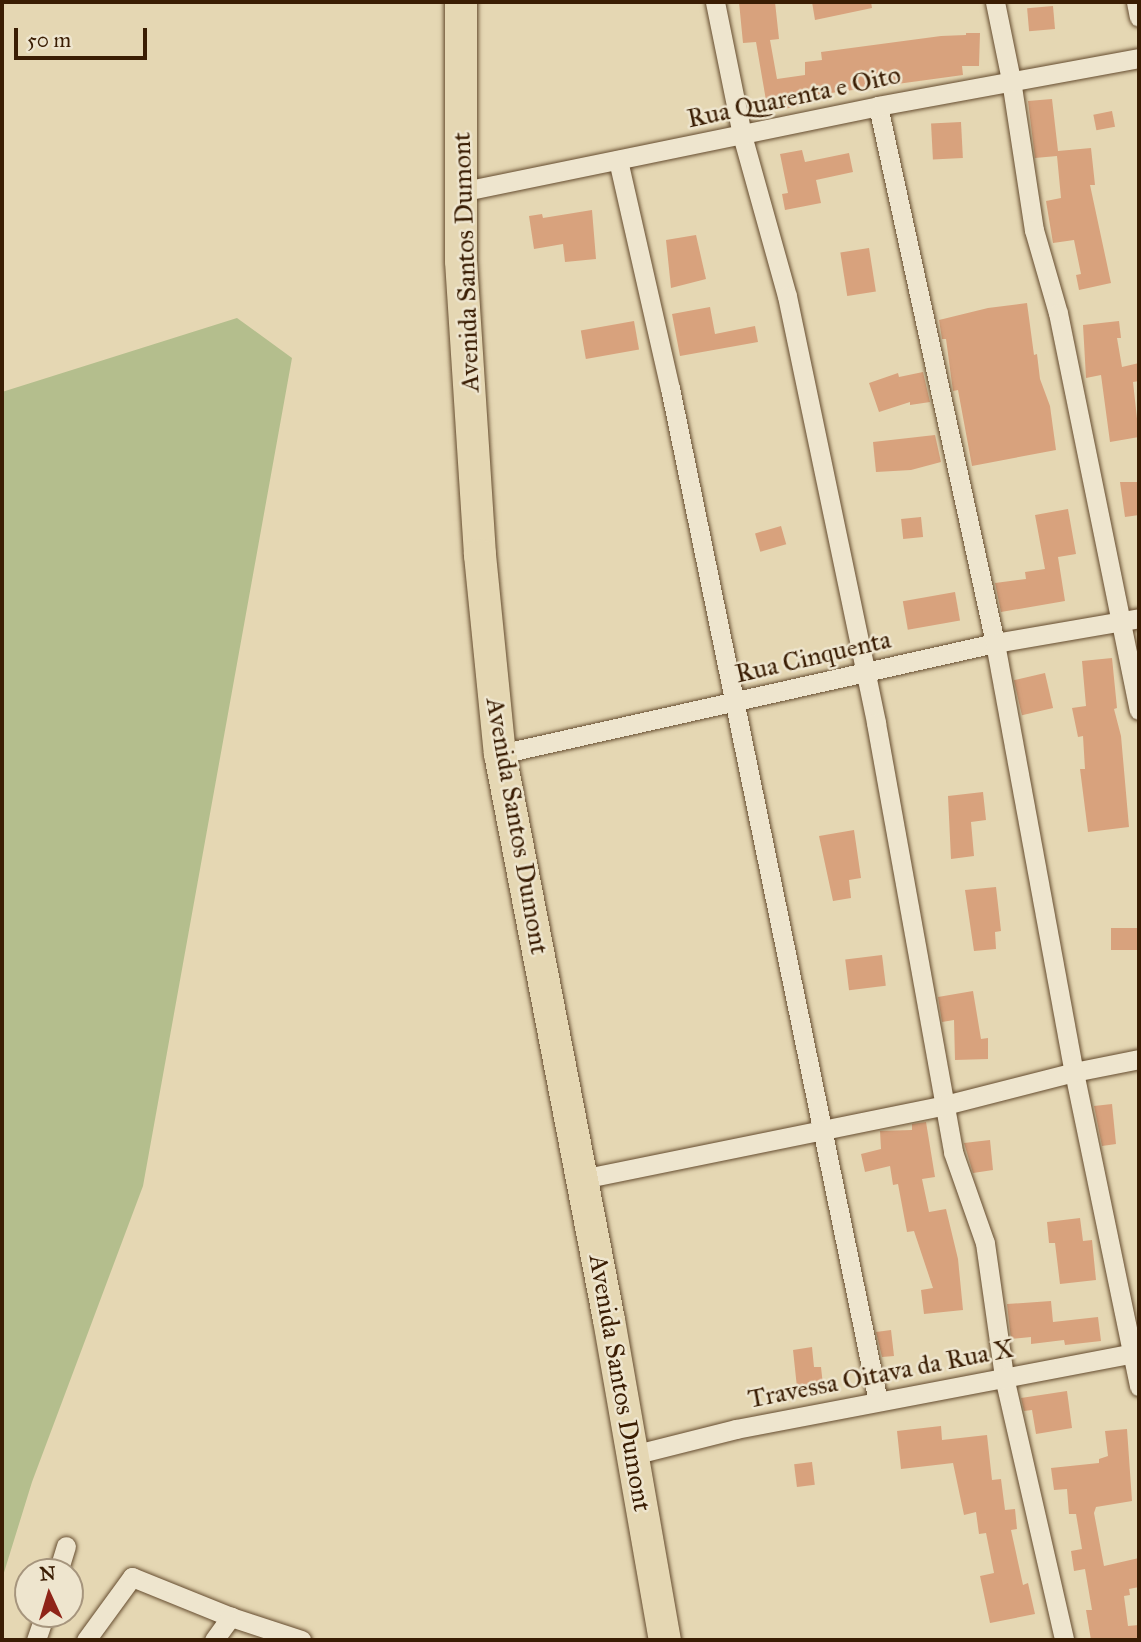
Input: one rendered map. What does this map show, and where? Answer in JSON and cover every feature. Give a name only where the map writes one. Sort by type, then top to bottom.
[{"type":"main road","name":"Avenida Santos Dumont","points":[[461,2],[460,192],[480,555],[500,754],[582,1179],[665,1640]]},
{"type":"street","points":[[715,2],[742,135],[787,296],[876,723],[944,1105],[960,1178],[974,1208],[985,1244],[1004,1377],[1064,1640]]},
{"type":"street","points":[[995,2],[1011,80],[1034,230],[1058,313],[1131,620],[1139,710]]},
{"type":"street","points":[[1136,2],[1139,17]]},
{"type":"street","name":"Rua Quarenta e Oito","points":[[460,192],[878,106],[1139,58]]},
{"type":"street","points":[[878,106],[995,643],[1074,1072],[1136,1352],[1139,1386]]},
{"type":"street","points":[[618,160],[670,388],[878,1401]]},
{"type":"street","name":"Rua Cinquenta","points":[[500,754],[995,643],[1131,620]]},
{"type":"street","points":[[582,1179],[944,1105],[1074,1072],[1139,1059]]},
{"type":"street","name":"Travessa Oitava da Rua X","points":[[633,1455],[736,1429],[1136,1352]]},
{"type":"street","points":[[62,1558],[66,1546]]},
{"type":"street","points":[[86,1640],[132,1577],[231,1617],[301,1640]]},
{"type":"street","points":[[214,1640],[231,1617]]},
{"type":"green space","points":[[237,318],[292,358],[143,1186],[32,1482],[2,1579],[2,392]]},
{"type":"building","points":[[739,2],[775,2],[779,39],[770,40],[777,79],[805,75],[805,62],[822,60],[821,52],[966,33],[980,33],[979,66],[962,66],[963,75],[809,96],[810,104],[768,112],[756,42],[743,43]]},
{"type":"building","points":[[812,2],[871,2],[872,8],[815,20]]},
{"type":"building","points":[[1053,6],[1055,29],[1029,31],[1027,8]]},
{"type":"building","points":[[1052,99],[1058,151],[1091,148],[1095,185],[1090,185],[1111,283],[1079,290],[1076,275],[1081,274],[1074,240],[1053,243],[1046,201],[1061,198],[1057,156],[1035,158],[1028,101]]},
{"type":"building","points":[[1112,111],[1115,127],[1096,130],[1093,115]]},
{"type":"building","points":[[961,122],[963,158],[933,160],[931,124]]},
{"type":"building","points":[[802,150],[805,162],[849,153],[853,172],[816,180],[821,203],[785,210],[782,194],[788,193],[780,154]]},
{"type":"building","points":[[592,210],[596,259],[565,262],[563,244],[534,249],[529,216],[542,214],[543,218]]},
{"type":"building","points":[[696,235],[706,279],[671,288],[666,240]]},
{"type":"building","points":[[869,248],[876,291],[847,296],[840,253]]},
{"type":"building","points":[[1027,303],[1034,355],[1037,354],[1040,379],[1050,406],[1056,450],[972,466],[958,390],[953,391],[946,339],[942,339],[939,320],[988,308]]},
{"type":"building","points":[[710,307],[715,334],[755,326],[758,342],[680,356],[672,314]]},
{"type":"building","points":[[634,321],[639,350],[586,359],[581,330]]},
{"type":"building","points":[[1119,321],[1121,338],[1117,338],[1122,367],[1139,363],[1139,381],[1133,382],[1139,437],[1110,442],[1101,375],[1086,378],[1083,325]]},
{"type":"building","points":[[923,372],[930,402],[910,405],[910,402],[879,412],[869,383],[898,373],[899,377]]},
{"type":"building","points":[[935,435],[941,462],[911,470],[876,472],[873,442]]},
{"type":"building","points":[[1120,482],[1139,482],[1139,515],[1125,517]]},
{"type":"building","points":[[1068,509],[1076,554],[1058,557],[1065,601],[1001,612],[995,583],[1026,579],[1025,572],[1045,569],[1035,515]]},
{"type":"building","points":[[921,517],[923,537],[903,539],[901,519]]},
{"type":"building","points":[[781,526],[786,544],[760,552],[755,533]]},
{"type":"building","points":[[955,592],[960,621],[908,630],[903,601]]},
{"type":"building","points":[[1112,658],[1117,708],[1114,709],[1121,736],[1129,827],[1088,832],[1080,769],[1085,769],[1083,736],[1078,737],[1072,708],[1086,706],[1082,661]]},
{"type":"building","points":[[1045,673],[1053,708],[1022,715],[1014,680]]},
{"type":"building","points":[[983,792],[986,820],[971,822],[974,856],[951,859],[948,796]]},
{"type":"building","points":[[854,830],[861,878],[849,880],[851,898],[833,901],[819,836]]},
{"type":"building","points":[[996,887],[1001,931],[995,932],[996,949],[974,951],[965,890]]},
{"type":"building","points":[[1111,928],[1139,928],[1139,950],[1111,950]]},
{"type":"building","points":[[882,955],[886,986],[849,990],[845,960]]},
{"type":"building","points":[[973,991],[981,1039],[988,1038],[988,1059],[955,1060],[954,1020],[942,1022],[938,997]]},
{"type":"building","points":[[1112,1104],[1116,1144],[1102,1146],[1094,1106]]},
{"type":"building","points":[[926,1122],[935,1177],[922,1179],[929,1212],[946,1209],[958,1259],[963,1310],[924,1314],[921,1290],[933,1288],[914,1231],[907,1232],[898,1184],[893,1185],[890,1166],[865,1172],[861,1154],[881,1149],[880,1131],[912,1130],[912,1124]]},
{"type":"building","points":[[990,1140],[993,1170],[973,1173],[964,1143]]},
{"type":"building","points":[[1080,1218],[1083,1241],[1092,1240],[1096,1280],[1060,1284],[1055,1243],[1049,1243],[1047,1222]]},
{"type":"building","points":[[1051,1301],[1053,1322],[1098,1317],[1101,1341],[1065,1345],[1064,1340],[1031,1344],[1031,1337],[1011,1339],[1007,1304]]},
{"type":"building","points":[[891,1330],[894,1356],[882,1357],[876,1332]]},
{"type":"building","points":[[812,1347],[814,1367],[821,1367],[824,1394],[798,1397],[793,1350]]},
{"type":"building","points":[[1067,1391],[1072,1428],[1036,1434],[1032,1410],[1024,1411],[1021,1398]]},
{"type":"building","points":[[941,1426],[942,1440],[987,1435],[992,1480],[1001,1479],[1005,1510],[1015,1509],[1017,1529],[1011,1530],[1023,1585],[1028,1583],[1035,1614],[990,1623],[980,1576],[994,1573],[986,1533],[979,1534],[976,1512],[964,1515],[953,1463],[901,1469],[897,1431]]},
{"type":"building","points":[[1127,1429],[1132,1501],[1096,1507],[1094,1513],[1104,1566],[1139,1558],[1139,1587],[1129,1589],[1130,1595],[1124,1596],[1128,1626],[1139,1625],[1139,1640],[1091,1640],[1086,1610],[1092,1610],[1085,1569],[1074,1571],[1071,1551],[1082,1549],[1076,1514],[1069,1514],[1067,1489],[1054,1490],[1051,1468],[1099,1463],[1099,1459],[1108,1456],[1105,1431]]},
{"type":"building","points":[[812,1462],[815,1485],[797,1487],[794,1464]]}]
